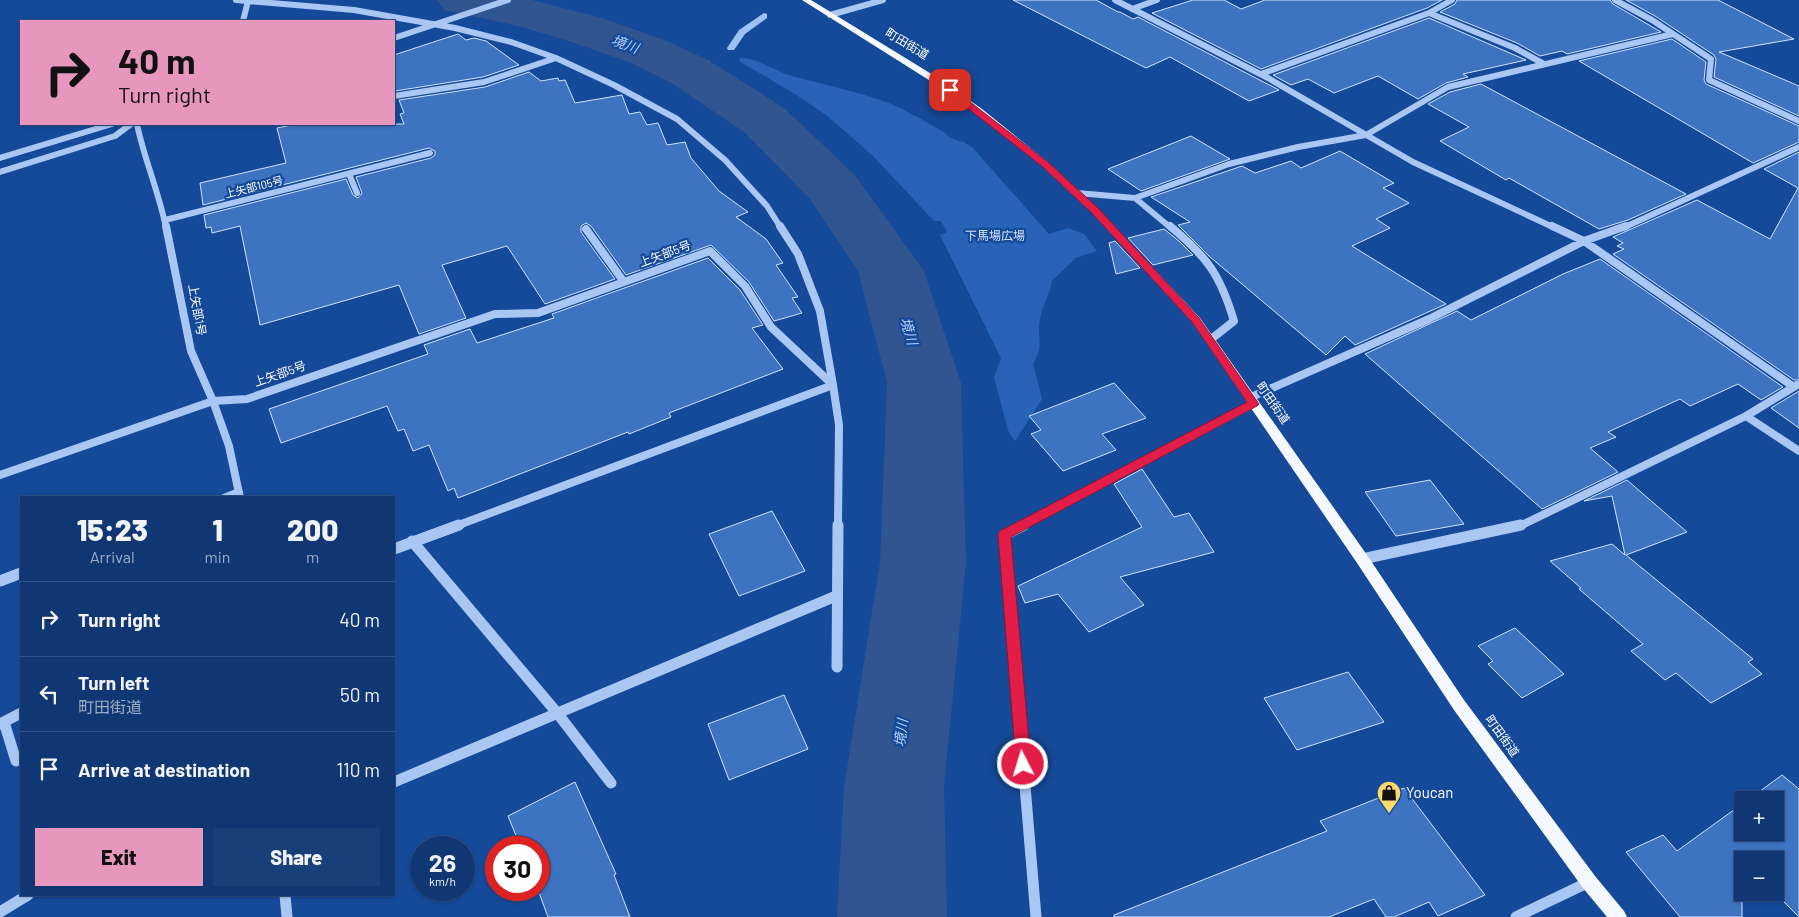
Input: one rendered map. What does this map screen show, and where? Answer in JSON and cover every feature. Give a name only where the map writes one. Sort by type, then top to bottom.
[{"type":"main road","name":"町田街道","points":[[806,0],[950,90],[1013,139],[1077,192],[1196,320],[1362,559],[1459,705],[1589,882],[1618,917]]},
{"type":"street","points":[[236,0],[354,10],[511,42],[556,58],[623,89],[677,119],[725,160],[767,206],[798,254],[820,311],[833,385],[839,434],[836,667]]},
{"type":"street","points":[[395,38],[508,0]]},
{"type":"street","points":[[830,16],[883,0]]},
{"type":"street","points":[[1115,0],[1261,74],[1413,162],[1584,241],[1797,385],[1746,416],[1524,524],[1362,559]]},
{"type":"street","points":[[1132,9],[1157,0]]},
{"type":"street","points":[[1261,74],[1429,13],[1452,0]]},
{"type":"street","points":[[1615,0],[1634,8],[1711,60],[1709,80],[1799,121]]},
{"type":"street","points":[[243,20],[248,1]]},
{"type":"street","points":[[1429,13],[1515,48],[1544,64]]},
{"type":"street","points":[[1077,192],[1135,198],[1229,164],[1298,147],[1366,135],[1448,87],[1673,34]]},
{"type":"street","points":[[395,96],[484,82],[556,58]]},
{"type":"street","points":[[0,158],[109,125]]},
{"type":"street","points":[[0,172],[115,136],[131,125]]},
{"type":"street","name":"上矢部1号","points":[[137,125],[142,148],[165,220],[191,351],[213,401],[229,446],[240,495]]},
{"type":"street","points":[[1036,917],[1004,535],[1251,401],[1429,319],[1584,241],[1625,227],[1799,147]]},
{"type":"street","name":"上矢部105号","points":[[165,220],[430,153]]},
{"type":"street","points":[[349,174],[357,193]]},
{"type":"street","points":[[1135,198],[1196,247],[1213,268],[1226,294],[1234,321],[1210,340]]},
{"type":"street","points":[[586,229],[624,282]]},
{"type":"street","name":"上矢部5号","points":[[0,475],[213,401],[246,399],[495,314],[538,313],[710,251],[745,286],[770,327],[833,385]]},
{"type":"street","points":[[395,549],[833,385]]},
{"type":"street","points":[[1746,416],[1799,451]]},
{"type":"street","points":[[412,541],[558,714],[611,783]]},
{"type":"street","points":[[0,581],[20,573]]},
{"type":"street","points":[[395,782],[836,596]]},
{"type":"street","points":[[16,761],[2,723],[20,714]]},
{"type":"street","points":[[1516,917],[1589,882]]},
{"type":"street","points":[[0,912],[26,896]]},
{"type":"street","points":[[285,896],[287,917]]},
{"type":"green space","name":"下馬場広場","points":[[740,58],[757,61],[781,72],[881,100],[910,113],[946,135],[960,142],[962,141],[973,148],[1049,234],[1068,228],[1084,234],[1097,251],[1076,258],[1052,281],[1041,314],[1039,351],[1033,364],[1042,399],[1015,441],[1009,433],[994,378],[1001,358],[940,235],[947,232],[941,221],[934,221],[873,156],[826,115],[739,61]]},
{"type":"building","points":[[1013,0],[1096,0],[1133,19],[1138,17],[1279,90],[1249,101],[1170,57],[1146,68]]},
{"type":"building","points":[[1193,0],[1224,0],[1241,9],[1265,0],[1442,0],[1427,8],[1261,69],[1152,13]]},
{"type":"building","points":[[1457,0],[1610,0],[1613,4],[1661,32],[1567,54],[1562,51],[1540,56],[1517,43],[1440,12],[1455,4]]},
{"type":"building","points":[[1626,0],[1718,0],[1794,39],[1719,52],[1799,86],[1799,116],[1714,77],[1716,59],[1714,55],[1655,16]]},
{"type":"building","points":[[1429,18],[1526,60],[1463,74],[1468,77],[1446,83],[1418,99],[1378,76],[1334,93],[1308,79],[1291,85],[1273,75]]},
{"type":"building","points":[[458,34],[466,40],[474,38],[486,41],[519,65],[483,77],[395,91],[395,55]]},
{"type":"building","points":[[1672,39],[1706,62],[1704,80],[1706,84],[1799,126],[1799,142],[1753,163],[1579,61]]},
{"type":"building","points":[[529,72],[541,81],[558,78],[559,81],[565,80],[575,103],[622,95],[629,114],[640,112],[647,125],[658,123],[667,145],[685,142],[691,158],[719,191],[748,212],[736,217],[766,239],[783,263],[776,265],[798,297],[792,298],[802,313],[774,321],[749,282],[711,245],[626,275],[591,226],[586,223],[581,226],[581,232],[615,279],[545,304],[507,246],[442,265],[466,318],[419,334],[399,285],[260,325],[240,226],[212,233],[211,227],[206,228],[204,215],[346,179],[353,195],[358,198],[362,193],[356,177],[431,158],[435,155],[435,151],[429,148],[203,205],[200,183],[286,163],[277,128],[292,125],[404,124],[400,114],[404,113],[399,100],[485,87]]},
{"type":"building","points":[[1481,84],[1686,194],[1628,220],[1599,229],[1509,178],[1506,180],[1440,141],[1469,127],[1428,104],[1450,92]]},
{"type":"building","points":[[1191,136],[1230,159],[1141,191],[1108,169]]},
{"type":"building","points":[[1340,151],[1394,183],[1383,188],[1409,203],[1376,219],[1390,228],[1352,246],[1446,304],[1355,345],[1345,336],[1326,355],[1210,257],[1178,225],[1190,222],[1151,197],[1242,166],[1255,173],[1291,161],[1301,168]]},
{"type":"building","points":[[1799,152],[1799,380],[1794,380],[1613,254],[1624,249],[1617,246],[1623,243],[1613,237],[1697,200],[1770,239],[1798,188],[1764,169]]},
{"type":"building","points":[[1164,229],[1193,255],[1153,265],[1128,238]]},
{"type":"building","points":[[1115,241],[1140,268],[1116,274],[1109,243]]},
{"type":"building","points":[[708,258],[740,290],[763,325],[752,328],[783,369],[669,413],[671,417],[629,434],[628,432],[458,498],[454,488],[448,491],[429,445],[413,451],[404,429],[398,431],[387,406],[281,443],[269,409],[428,354],[424,345],[470,329],[477,343],[554,318],[552,314]]},
{"type":"building","points":[[1600,259],[1783,387],[1761,400],[1738,384],[1690,406],[1680,399],[1608,432],[1616,437],[1590,448],[1618,472],[1542,509],[1365,354],[1457,311],[1471,320],[1563,274]]},
{"type":"building","points":[[1114,383],[1146,418],[1102,434],[1116,450],[1063,471],[1031,434],[1041,430],[1029,416]]},
{"type":"building","points":[[1799,391],[1799,428],[1771,408]]},
{"type":"building","points":[[1142,469],[1174,517],[1189,513],[1214,552],[1120,577],[1144,605],[1089,632],[1058,594],[1025,603],[1018,586],[1142,527],[1114,484]]},
{"type":"building","points":[[1430,480],[1464,524],[1396,536],[1365,492]]},
{"type":"building","points":[[1627,480],[1687,532],[1626,555],[1753,659],[1748,662],[1762,674],[1711,703],[1676,673],[1665,680],[1631,651],[1643,644],[1579,589],[1581,588],[1550,561],[1612,544],[1625,555],[1612,496],[1584,501]]},
{"type":"building","points":[[772,511],[805,571],[739,596],[709,534]]},
{"type":"building","points":[[1515,628],[1564,674],[1522,698],[1488,664],[1493,661],[1478,646]]},
{"type":"building","points":[[1348,672],[1384,722],[1297,750],[1264,698]]},
{"type":"building","points":[[784,695],[808,749],[729,780],[708,724]]},
{"type":"building","points":[[1782,775],[1799,789],[1799,917],[1783,901],[1784,851],[1734,851],[1734,901],[1742,901],[1742,917],[1680,917],[1626,852],[1663,835],[1677,851],[1734,810],[1734,841],[1784,841],[1784,791],[1760,791]]},
{"type":"building","points":[[575,782],[616,874],[614,875],[630,917],[548,917],[542,901],[550,901],[550,836],[516,836],[508,816]]},
{"type":"building","points":[[1404,788],[1485,895],[1438,916],[1429,902],[1394,917],[1386,917],[1374,899],[1329,917],[1114,917],[1114,915],[1327,831],[1320,821]]},
{"type":"waterway","name":"境川","points":[[461,0],[525,13],[584,29],[649,52],[689,71],[764,120],[833,187],[891,271],[924,383],[923,562],[894,787],[892,917]]},
{"type":"waterway","points":[[731,48],[742,32],[764,16]]},
{"type":"waterway","points":[[689,71],[707,63]]},
{"type":"place","name":"Youcan","points":[[1389,814]]},
{"type":"route","points":[[950,90],[979,111],[1077,192],[1196,320],[1253,404],[1004,535],[1023,764]]}]
